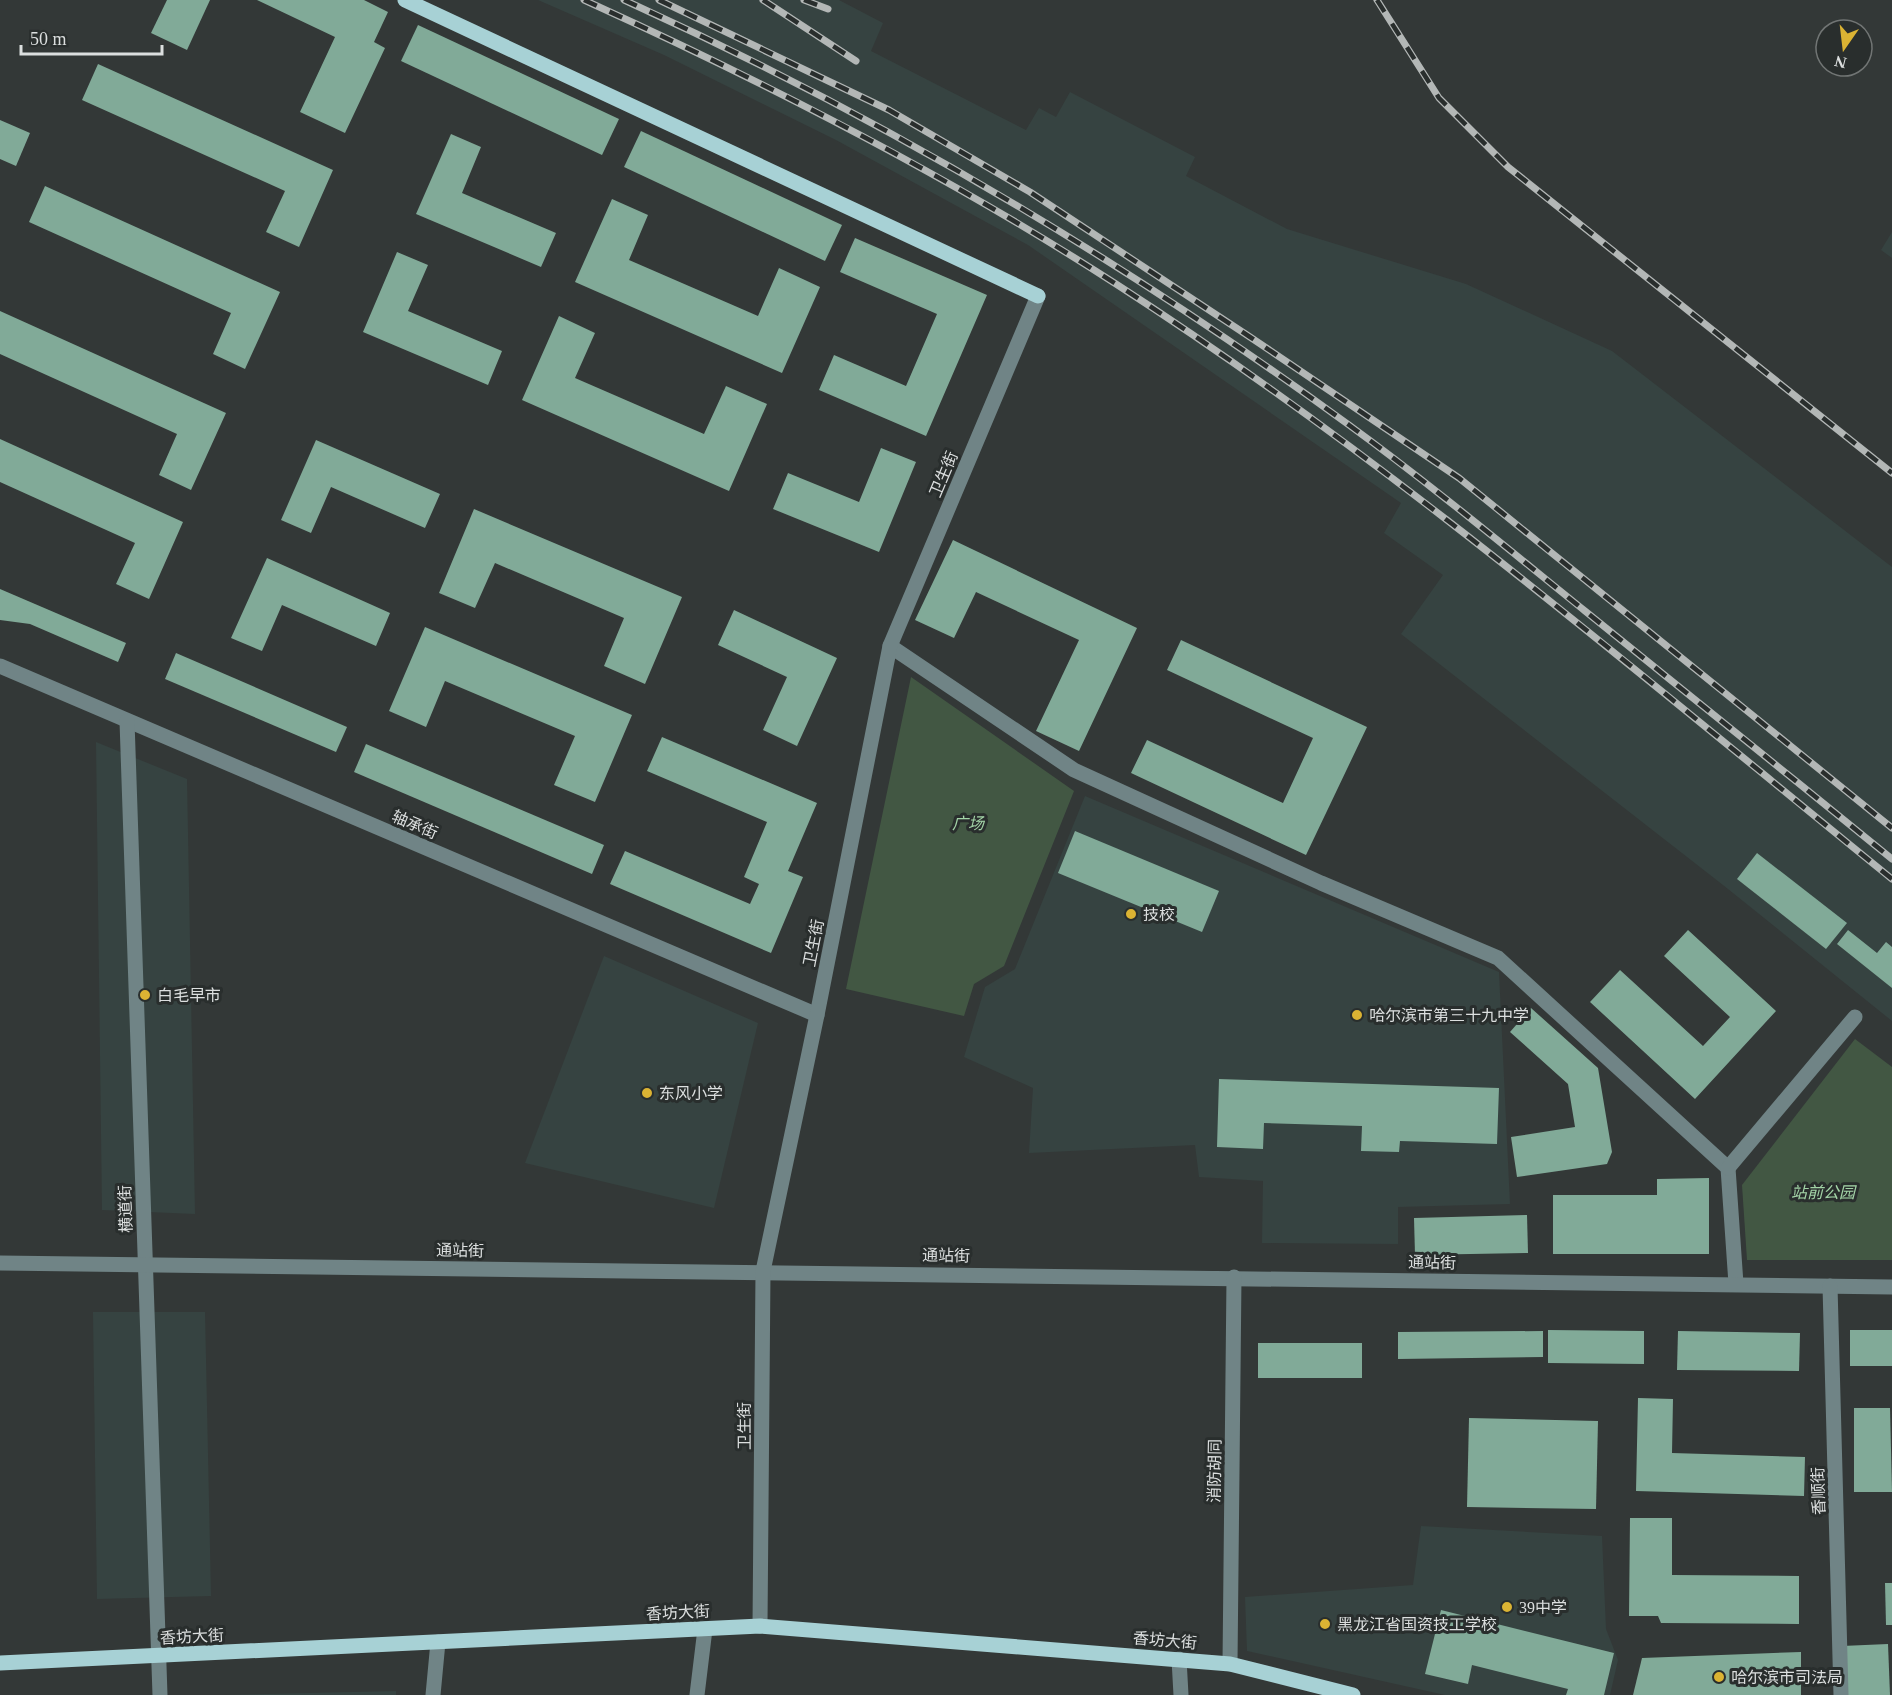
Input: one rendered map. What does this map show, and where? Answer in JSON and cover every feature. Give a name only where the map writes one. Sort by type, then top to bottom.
[{"type":"main road","points":[[405,0],[1038,296]]},
{"type":"main road","name":"香坊大街","points":[[0,1663],[760,1626],[1230,1664],[1353,1695]]},
{"type":"street","name":"卫生街","points":[[760,1626],[763,1271],[817,1015],[890,646],[1038,296]]},
{"type":"street","points":[[890,646],[1074,770],[1321,883],[1498,958],[1728,1168],[1736,1284]]},
{"type":"street","name":"轴承街","points":[[0,666],[817,1015]]},
{"type":"street","name":"横道街","points":[[127,721],[160,1695]]},
{"type":"street","points":[[1728,1168],[1855,1017]]},
{"type":"street","name":"通站街","points":[[0,1263],[1892,1287]]},
{"type":"street","name":"消防胡同","points":[[1230,1664],[1234,1277]]},
{"type":"street","name":"香顺街","points":[[1830,1286],[1842,1695]]},
{"type":"street","points":[[697,1695],[705,1629]]},
{"type":"street","points":[[433,1695],[438,1642]]},
{"type":"street","points":[[1179,1659],[1181,1695]]},
{"type":"shaded area","points":[[538,0],[839,0],[883,23],[871,51],[1026,130],[1039,108],[1056,117],[1070,92],[1195,157],[1186,176],[1287,229],[1466,284],[1612,351],[1892,567],[1892,1021],[1723,885],[1401,634],[1443,575],[1384,533],[1401,503],[1028,245],[836,140],[664,55]]},
{"type":"shaded area","points":[[1892,232],[1892,258],[1881,250]]},
{"type":"shaded area","name":"白毛早市","points":[[96,742],[187,779],[195,1214],[102,1210]]},
{"type":"shaded area","points":[[1085,796],[1499,972],[1510,1204],[1398,1207],[1398,1244],[1262,1243],[1263,1181],[1199,1177],[1195,1145],[1029,1153],[1033,1088],[964,1057],[985,987],[1015,969]]},
{"type":"shaded area","name":"东风小学","points":[[604,956],[758,1023],[714,1208],[525,1163]]},
{"type":"shaded area","points":[[93,1312],[205,1312],[211,1596],[97,1599]]},
{"type":"shaded area","name":"39中学","points":[[1421,1526],[1602,1536],[1606,1629],[1618,1660],[1610,1695],[1445,1695],[1247,1651],[1245,1597],[1413,1585]]},
{"type":"shaded area","points":[[396,1691],[396,1695],[224,1695]]},
{"type":"green space","name":"广场","points":[[911,677],[1074,791],[1004,966],[974,984],[964,1016],[846,989]]},
{"type":"green space","name":"站前公园","points":[[1855,1039],[1892,1067],[1892,1260],[1747,1260],[1742,1185]]},
{"type":"building","points":[[167,0],[210,0],[187,50],[151,33]]},
{"type":"building","points":[[257,0],[364,0],[388,12],[374,42],[385,48],[345,133],[300,112],[335,37]]},
{"type":"building","points":[[418,25],[619,119],[602,155],[401,61]]},
{"type":"building","points":[[98,64],[333,170],[299,247],[266,232],[285,191],[82,100]]},
{"type":"building","points":[[0,120],[30,133],[16,166],[0,159]]},
{"type":"building","points":[[641,131],[842,225],[825,261],[624,167]]},
{"type":"building","points":[[451,134],[481,147],[462,193],[556,233],[541,267],[416,214]]},
{"type":"building","points":[[45,186],[280,292],[245,369],[213,354],[231,313],[29,222]]},
{"type":"building","points":[[612,199],[648,215],[629,260],[758,316],[779,268],[820,287],[782,373],[575,282]]},
{"type":"building","points":[[855,238],[987,295],[926,436],[819,390],[834,355],[906,386],[937,314],[840,272]]},
{"type":"building","points":[[397,252],[428,265],[408,311],[502,351],[488,385],[363,332]]},
{"type":"building","points":[[0,311],[226,413],[191,490],[159,475],[177,434],[0,354]]},
{"type":"building","points":[[559,316],[595,333],[575,378],[704,434],[726,386],[767,404],[729,491],[522,400]]},
{"type":"building","points":[[0,439],[183,522],[149,599],[116,584],[135,543],[0,482]]},
{"type":"building","points":[[316,440],[440,494],[425,528],[331,487],[311,533],[281,520]]},
{"type":"building","points":[[881,448],[916,462],[879,552],[773,509],[788,473],[859,502]]},
{"type":"building","points":[[474,509],[682,597],[645,684],[604,666],[624,618],[495,563],[475,608],[439,593]]},
{"type":"building","points":[[953,540],[1137,628],[1079,751],[1036,731],[1079,640],[976,592],[954,638],[915,620]]},
{"type":"building","points":[[267,558],[390,613],[376,646],[282,605],[262,651],[231,638]]},
{"type":"building","points":[[0,589],[126,643],[118,662],[30,624],[0,620]]},
{"type":"building","points":[[734,610],[837,658],[797,746],[763,730],[787,677],[718,645]]},
{"type":"building","points":[[425,627],[632,715],[595,802],[554,785],[575,736],[445,681],[426,727],[389,711]]},
{"type":"building","points":[[1181,640],[1367,727],[1306,855],[1131,773],[1147,740],[1283,803],[1313,738],[1167,670]]},
{"type":"building","points":[[176,653],[347,727],[336,752],[165,679]]},
{"type":"building","points":[[662,737],[817,803],[788,871],[803,877],[771,953],[610,884],[625,851],[750,904],[759,884],[744,877],[767,822],[647,771]]},
{"type":"building","points":[[366,744],[604,845],[592,874],[354,772]]},
{"type":"building","points":[[1075,831],[1219,891],[1202,932],[1058,873]]},
{"type":"building","points":[[1757,853],[1847,923],[1826,949],[1737,879]]},
{"type":"building","points":[[1688,930],[1776,1011],[1695,1099],[1590,1002],[1620,970],[1703,1046],[1730,1017],[1664,956]]},
{"type":"building","points":[[1848,930],[1877,953],[1886,942],[1892,947],[1892,988],[1837,944]]},
{"type":"building","points":[[1531,1008],[1598,1068],[1612,1152],[1607,1164],[1517,1177],[1511,1137],[1575,1127],[1568,1084],[1510,1032]]},
{"type":"building","points":[[1219,1079],[1499,1088],[1497,1144],[1400,1141],[1399,1152],[1361,1151],[1362,1126],[1264,1123],[1263,1149],[1217,1147]]},
{"type":"building","points":[[1709,1178],[1709,1254],[1553,1254],[1553,1195],[1657,1195],[1657,1179]]},
{"type":"building","points":[[1527,1215],[1528,1253],[1415,1255],[1414,1218]]},
{"type":"building","points":[[1548,1330],[1644,1331],[1644,1364],[1548,1363]]},
{"type":"building","points":[[1850,1330],[1892,1330],[1892,1366],[1850,1366]]},
{"type":"building","points":[[1543,1331],[1543,1357],[1398,1359],[1398,1332]]},
{"type":"building","points":[[1678,1331],[1800,1333],[1799,1371],[1677,1370]]},
{"type":"building","points":[[1258,1343],[1362,1343],[1362,1378],[1258,1378]]},
{"type":"building","points":[[1638,1398],[1673,1399],[1672,1453],[1805,1457],[1804,1496],[1636,1491]]},
{"type":"building","points":[[1854,1408],[1890,1408],[1892,1492],[1854,1492]]},
{"type":"building","points":[[1469,1418],[1598,1421],[1596,1509],[1467,1507]]},
{"type":"building","points":[[1630,1518],[1672,1518],[1672,1575],[1799,1576],[1799,1624],[1661,1623],[1658,1616],[1629,1616]]},
{"type":"building","points":[[1885,1583],[1892,1583],[1892,1625],[1886,1625]]},
{"type":"building","points":[[1441,1610],[1614,1653],[1604,1695],[1566,1695],[1568,1689],[1472,1665],[1468,1684],[1425,1674]]},
{"type":"building","points":[[1888,1644],[1890,1695],[1844,1695],[1842,1646]]},
{"type":"building","name":"哈尔滨市司法局","points":[[1801,1652],[1801,1695],[1633,1695],[1642,1658]]},
{"type":"railway","points":[[584,0],[721,64],[922,168],[1052,244],[1218,352],[1318,423],[1512,571],[1892,879]]},
{"type":"railway","points":[[624,0],[813,92],[906,142],[1087,248],[1176,305],[1349,425],[1439,493],[1892,859]]},
{"type":"railway","points":[[659,0],[889,110],[1030,192],[1250,337],[1459,478],[1892,828]]},
{"type":"railway","points":[[763,0],[856,61]]},
{"type":"railway","points":[[804,0],[828,9]]},
{"type":"railway","points":[[1377,0],[1439,98],[1508,167],[1892,473]]},
{"type":"place","name":"技校","points":[[1131,914]]},
{"type":"place","name":"白毛早市","points":[[145,995]]},
{"type":"place","name":"哈尔滨市第三十九中学","points":[[1357,1015]]},
{"type":"place","name":"东风小学","points":[[647,1093]]},
{"type":"place","name":"39中学","points":[[1507,1607]]},
{"type":"place","name":"黑龙江省国资技工学校","points":[[1325,1624]]},
{"type":"place","name":"哈尔滨市司法局","points":[[1719,1677]]}]
